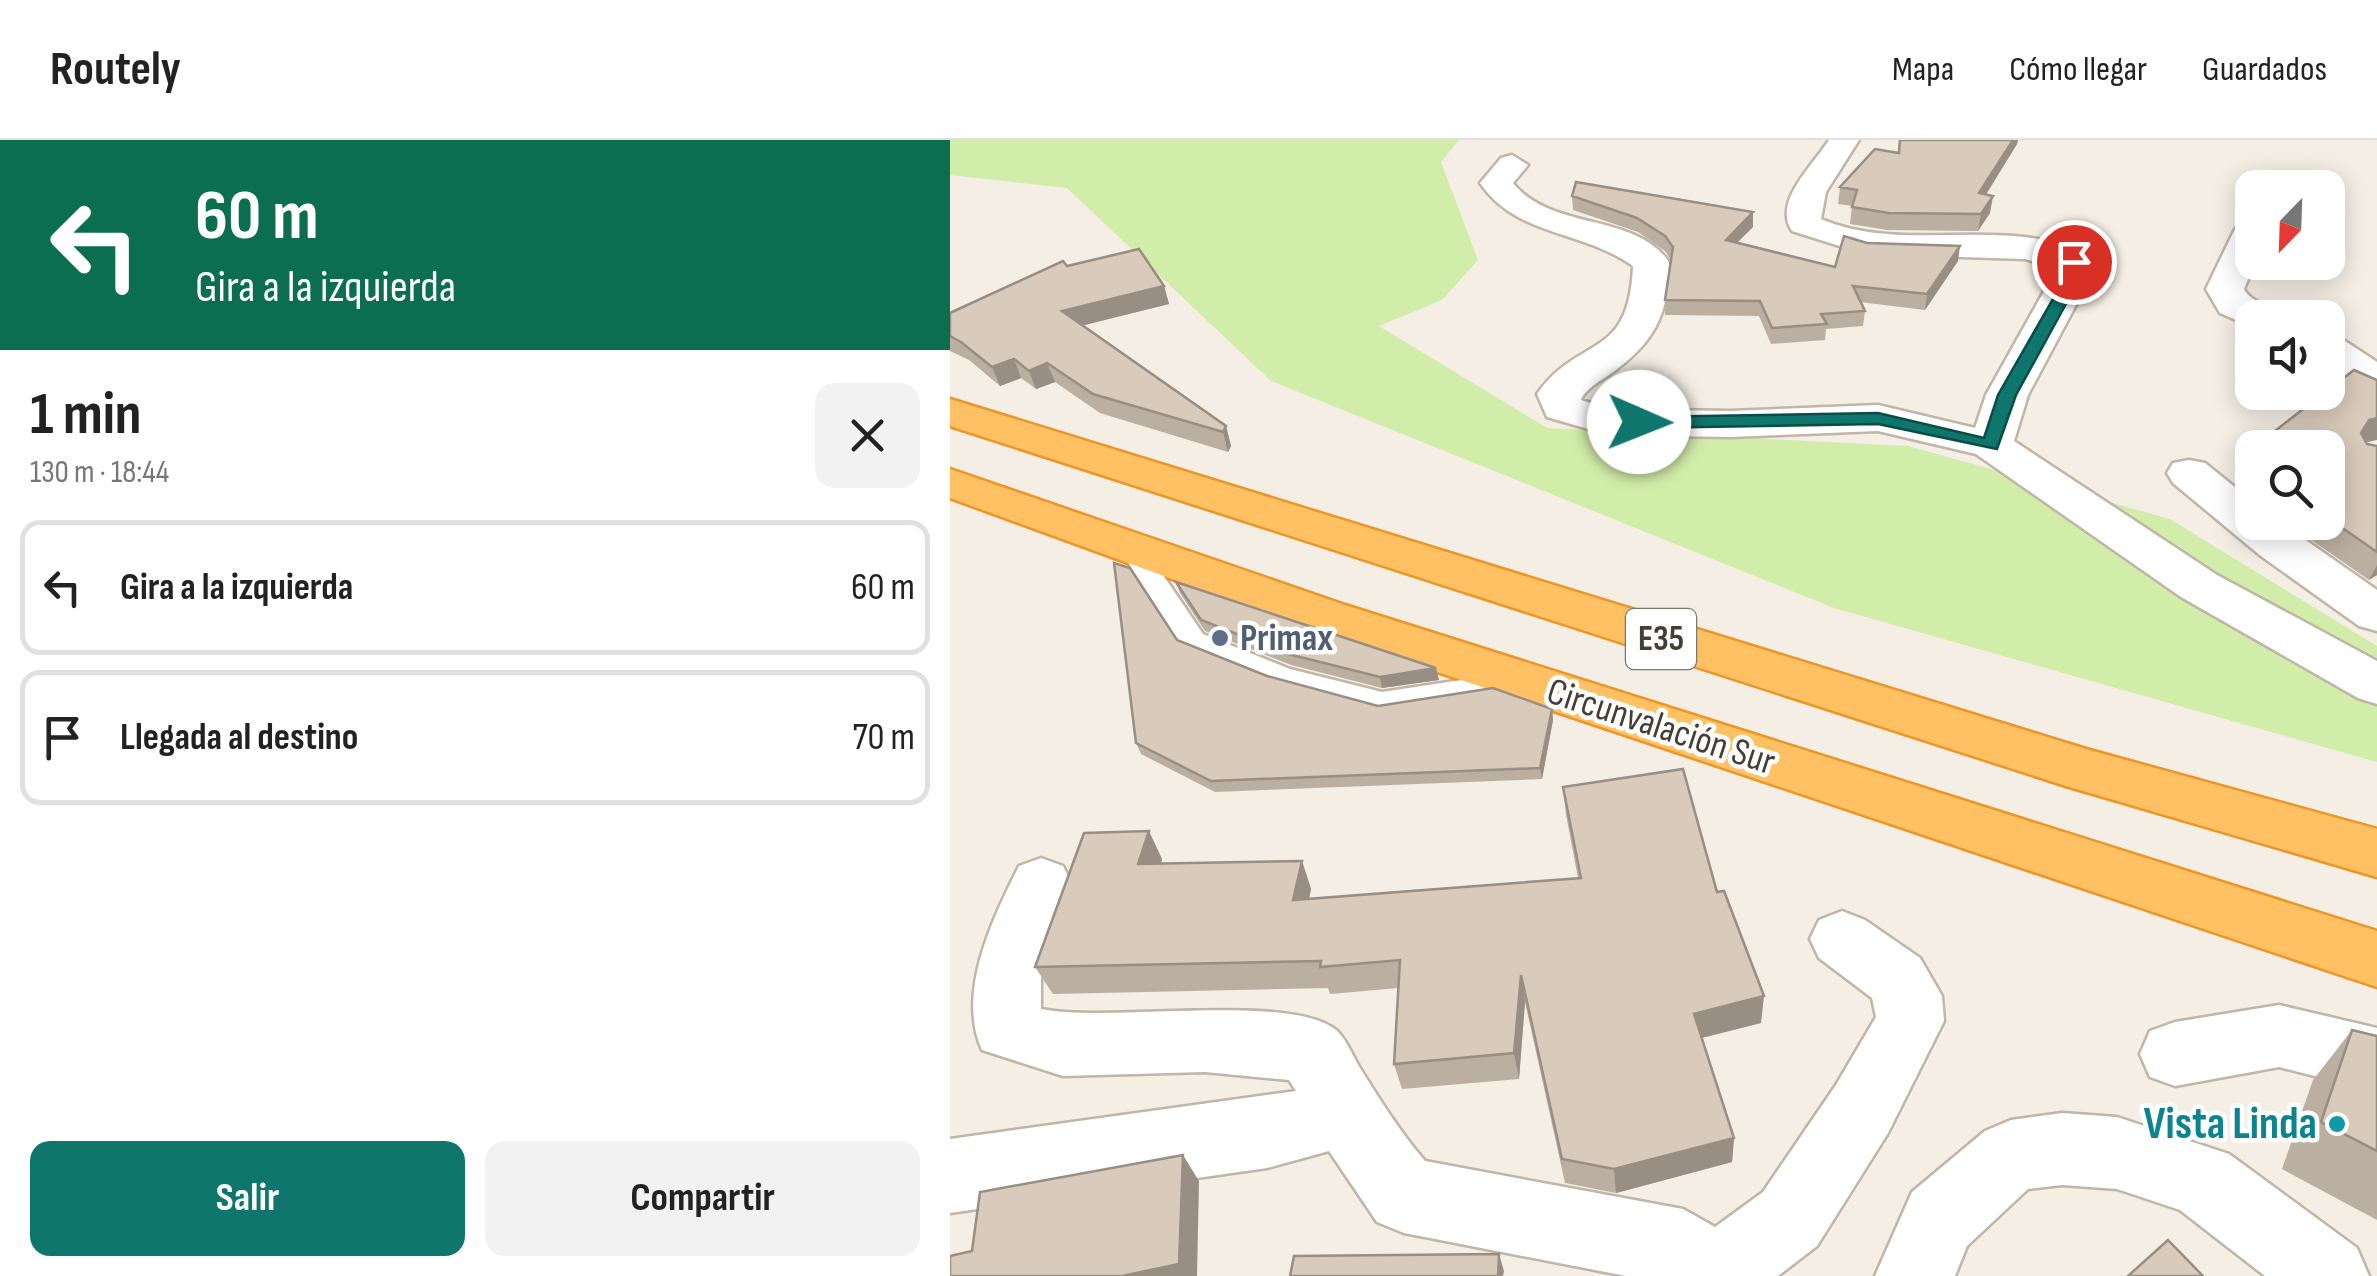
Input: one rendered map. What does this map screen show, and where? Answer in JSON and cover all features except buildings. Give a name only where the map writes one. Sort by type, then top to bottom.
[{"type":"highway","name":"E35","points":[[950,412],[2086,771],[2377,853]]},
{"type":"highway","name":"Circunvalación Sur","points":[[950,483],[1133,550],[1521,682],[2377,959]]},
{"type":"street","points":[[1844,140],[1828,170],[1805,197],[1800,209],[1804,224],[1839,238],[1917,248],[2038,247],[2074,262],[2076,271],[2007,395],[1990,445]]},
{"type":"street","points":[[1512,165],[1496,183],[1504,198],[1542,217],[1636,248],[1651,262],[1650,313],[1622,351],[1580,374],[1558,394],[1562,408],[1609,422],[1730,424],[1878,418],[1990,445],[2199,586],[2377,685]]},
{"type":"street","points":[[2235,267],[2225,289],[2235,307]]},
{"type":"street","points":[[2345,358],[2377,381]]},
{"type":"street","points":[[2189,473],[2278,545],[2377,614]]},
{"type":"street","points":[[1041,884],[1008,978],[1006,1028],[1039,1044],[1151,1047],[1232,1040],[1311,1052],[1350,1110],[1374,1158],[1404,1195],[1683,1248],[1696,1267],[1695,1276]]},
{"type":"street","points":[[1714,1276],[1790,1219],[1862,1109],[1910,1020],[1908,996],[1896,978],[1842,939]]},
{"type":"street","points":[[2175,1054],[2280,1036],[2377,1060]]},
{"type":"street","points":[[950,1176],[1267,1133],[1350,1110]]},
{"type":"street","points":[[1915,1276],[1939,1220],[2011,1156],[2062,1149],[2117,1153],[2202,1180],[2329,1276]]},
{"type":"lane","points":[[1133,550],[1194,641],[1282,677],[1382,703],[1521,682]]},
{"type":"green space","points":[[950,140],[1459,140],[1441,162],[1478,260],[1442,300],[1379,326],[1547,428],[1908,446],[2170,519],[2377,646],[2377,762],[1834,608],[1271,381],[1067,188],[950,175]]},
{"type":"place","name":"Primax","points":[[1220,638]]},
{"type":"place","name":"Vista Linda","points":[[2337,1124]]},
{"type":"route","points":[[1639,422],[1730,424],[1878,418],[1920,425],[1990,445],[2007,395],[2076,271],[2074,262]]}]
